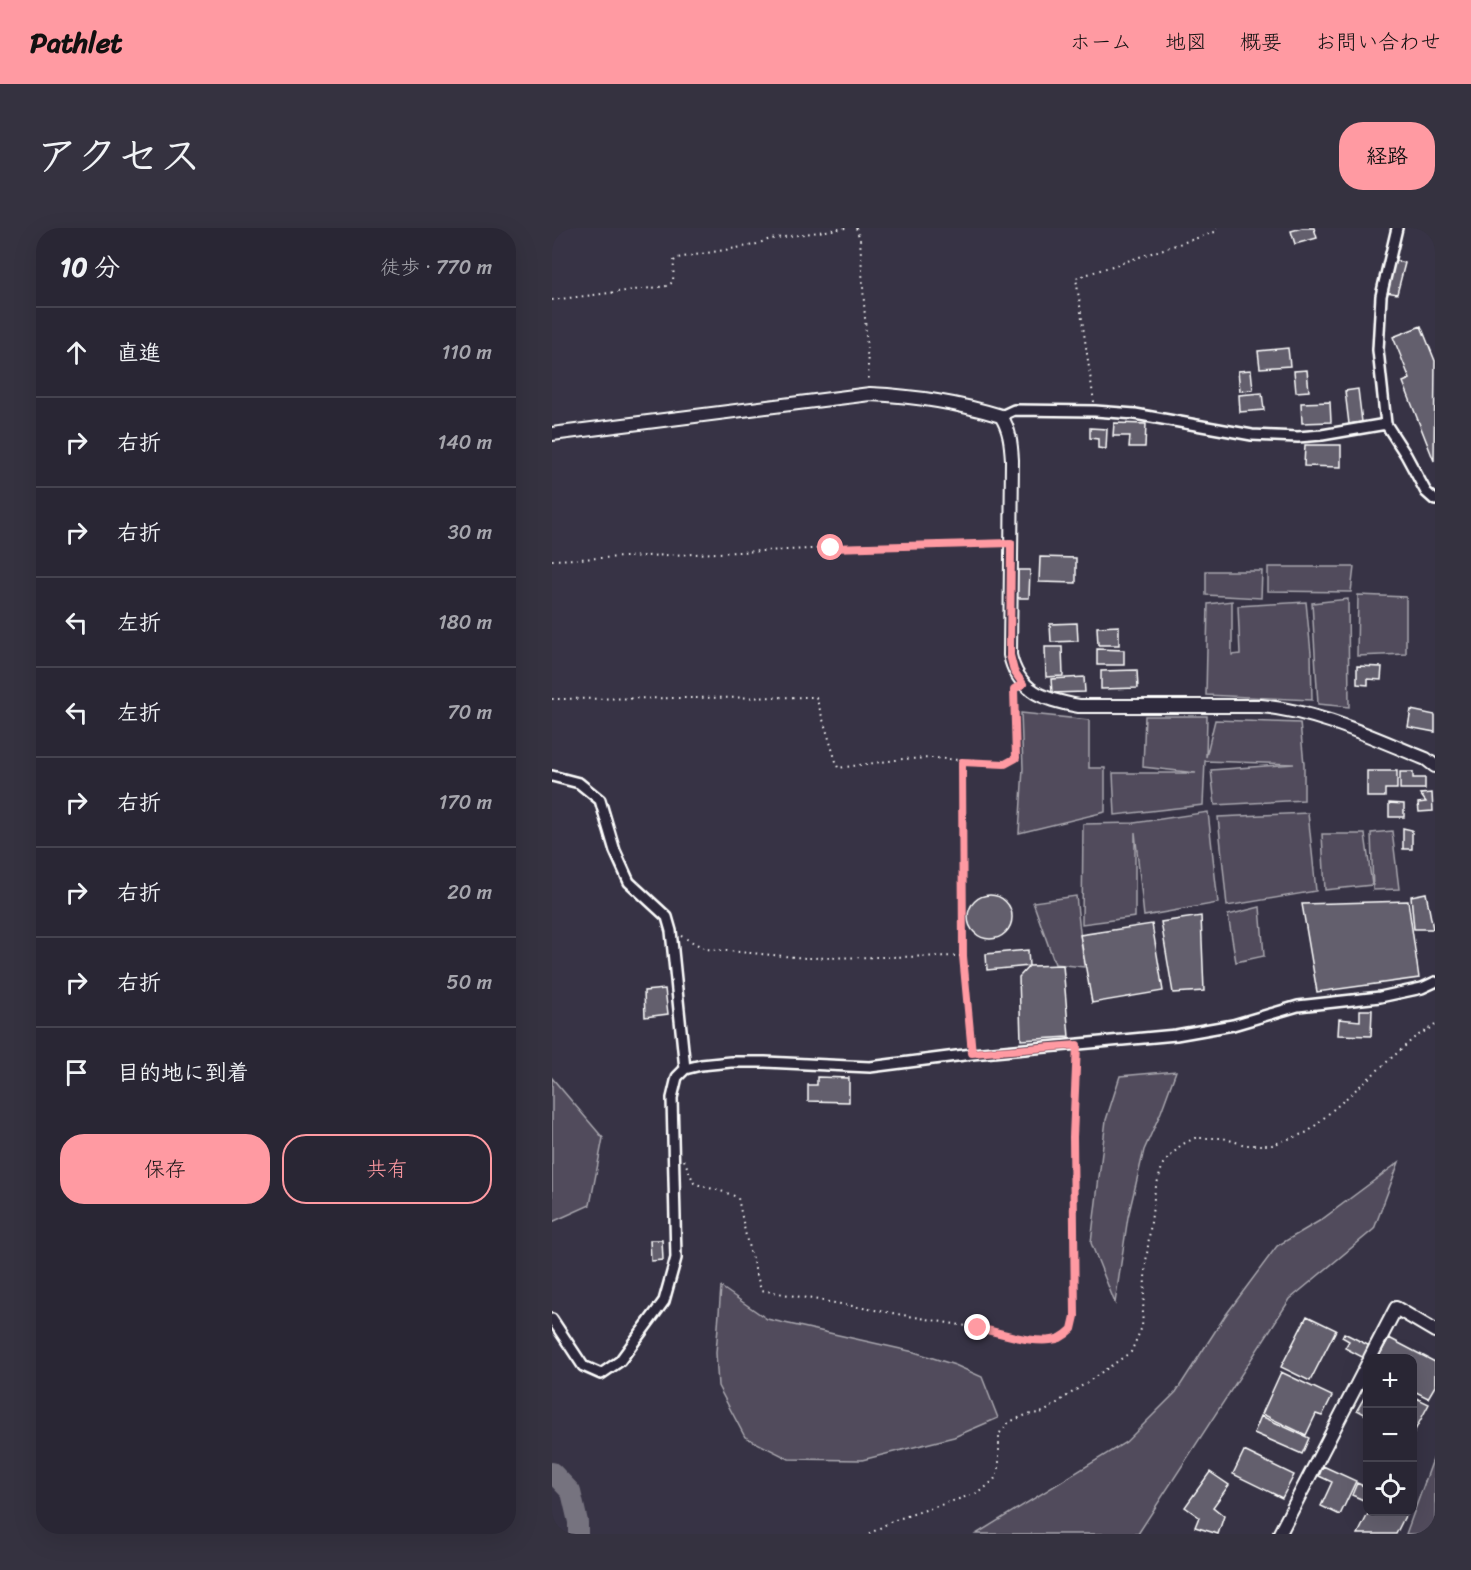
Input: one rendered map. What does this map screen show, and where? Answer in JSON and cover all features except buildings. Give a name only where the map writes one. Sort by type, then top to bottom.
[{"type":"street","points":[[1397,228],[1381,296],[1379,328],[1378,350],[1386,424],[1426,492],[1435,500]]},
{"type":"street","points":[[552,434],[870,394],[895,395],[1001,416],[1014,410],[1135,414],[1252,435],[1298,437],[1386,424]]},
{"type":"street","points":[[1001,416],[1011,440],[1010,655],[1014,671],[1023,684],[1053,702],[1079,706],[1262,706],[1290,709],[1327,718],[1435,765]]},
{"type":"street","points":[[552,776],[579,783],[600,800],[615,851],[629,882],[667,917],[671,931],[685,1069]]},
{"type":"street","points":[[552,1319],[583,1366],[601,1374],[620,1361],[664,1301],[676,1258],[672,1098],[677,1077],[685,1069],[731,1062],[870,1068],[972,1053],[1176,1035],[1233,1025],[1298,1006],[1380,997],[1422,988],[1435,982]]},
{"type":"street","points":[[1373,1354],[1396,1308],[1435,1331]]},
{"type":"street","points":[[1280,1533],[1363,1373]]},
{"type":"path","points":[[552,300],[667,286],[673,282],[676,258],[754,245],[770,238],[846,228]]},
{"type":"path","points":[[856,228],[860,239],[870,394]]},
{"type":"path","points":[[1095,411],[1076,279],[1215,231],[1217,228]]},
{"type":"path","points":[[552,560],[1011,543]]},
{"type":"path","points":[[552,699],[816,697],[838,768],[903,759],[935,758],[1005,764],[1016,758],[1014,689],[1023,684]]},
{"type":"path","points":[[962,762],[963,956],[972,1053]]},
{"type":"path","points":[[671,931],[706,949],[806,958],[963,956]]},
{"type":"path","points":[[869,1534],[892,1521],[980,1492],[994,1480],[999,1470],[999,1434],[1009,1422],[1026,1415],[1044,1412],[1131,1352],[1142,1327],[1146,1262],[1155,1190],[1162,1164],[1181,1144],[1195,1138],[1223,1138],[1245,1144],[1272,1145],[1308,1132],[1414,1038],[1435,1025]]},
{"type":"path","points":[[681,1153],[694,1183],[728,1192],[738,1198],[761,1290],[978,1328],[1026,1339],[1062,1337],[1072,1329],[1075,1316],[1073,1137],[1077,1045]]},
{"type":"shaded area","points":[[1268,567],[1354,567],[1351,592],[1268,591]]},
{"type":"shaded area","points":[[1206,571],[1262,571],[1261,598],[1206,595]]},
{"type":"shaded area","points":[[1358,595],[1406,597],[1406,654],[1357,656]]},
{"type":"shaded area","points":[[1348,599],[1349,707],[1318,704],[1312,603]]},
{"type":"shaded area","points":[[1232,601],[1232,655],[1240,654],[1238,606],[1306,602],[1311,653],[1312,700],[1206,695],[1208,604]]},
{"type":"shaded area","points":[[1021,713],[1089,720],[1089,768],[1105,768],[1105,812],[1019,833],[1023,768]]},
{"type":"shaded area","points":[[1145,716],[1207,716],[1206,757],[1215,720],[1300,723],[1304,764],[1304,800],[1215,805],[1211,770],[1294,764],[1205,761],[1203,805],[1115,815],[1113,773],[1196,773],[1143,767]]},
{"type":"shaded area","points":[[1208,812],[1218,903],[1144,916],[1135,832],[1135,917],[1082,924],[1083,824],[1134,823]]},
{"type":"shaded area","points":[[1308,813],[1316,891],[1227,906],[1218,817]]},
{"type":"shaded area","points":[[1392,831],[1399,889],[1373,890],[1371,833]]},
{"type":"shaded area","points":[[1322,834],[1365,834],[1372,885],[1325,890]]},
{"type":"shaded area","points":[[1076,896],[1084,967],[1055,964],[1033,902]]},
{"type":"shaded area","points":[[1260,907],[1264,956],[1236,962],[1228,915]]},
{"type":"shaded area","points":[[1176,1071],[1144,1150],[1128,1217],[1115,1303],[1091,1243],[1106,1120],[1120,1076]]},
{"type":"shaded area","points":[[552,1078],[603,1138],[590,1205],[552,1222]]},
{"type":"shaded area","points":[[1399,1162],[1374,1229],[1290,1299],[1138,1534],[976,1534],[1126,1442],[1176,1392],[1225,1316],[1277,1246],[1321,1220]]},
{"type":"shaded area","points":[[721,1287],[767,1319],[914,1352],[955,1365],[982,1377],[998,1418],[954,1437],[862,1460],[789,1459],[745,1437],[718,1386],[716,1353]]},
{"type":"shaded area","points":[[1435,1454],[1435,1534],[1406,1534],[1413,1516],[1417,1516],[1417,1504]]},
{"type":"waterway","points":[[552,1472],[571,1492],[578,1522],[578,1534]]},
{"type":"route","points":[[831,548],[1011,543],[1010,655],[1014,671],[1023,684],[1014,689],[1016,758],[1005,764],[962,762],[963,956],[972,1053],[1077,1045],[1073,1137],[1075,1316],[1072,1329],[1062,1337],[1050,1339],[1026,1339],[978,1328]]}]
